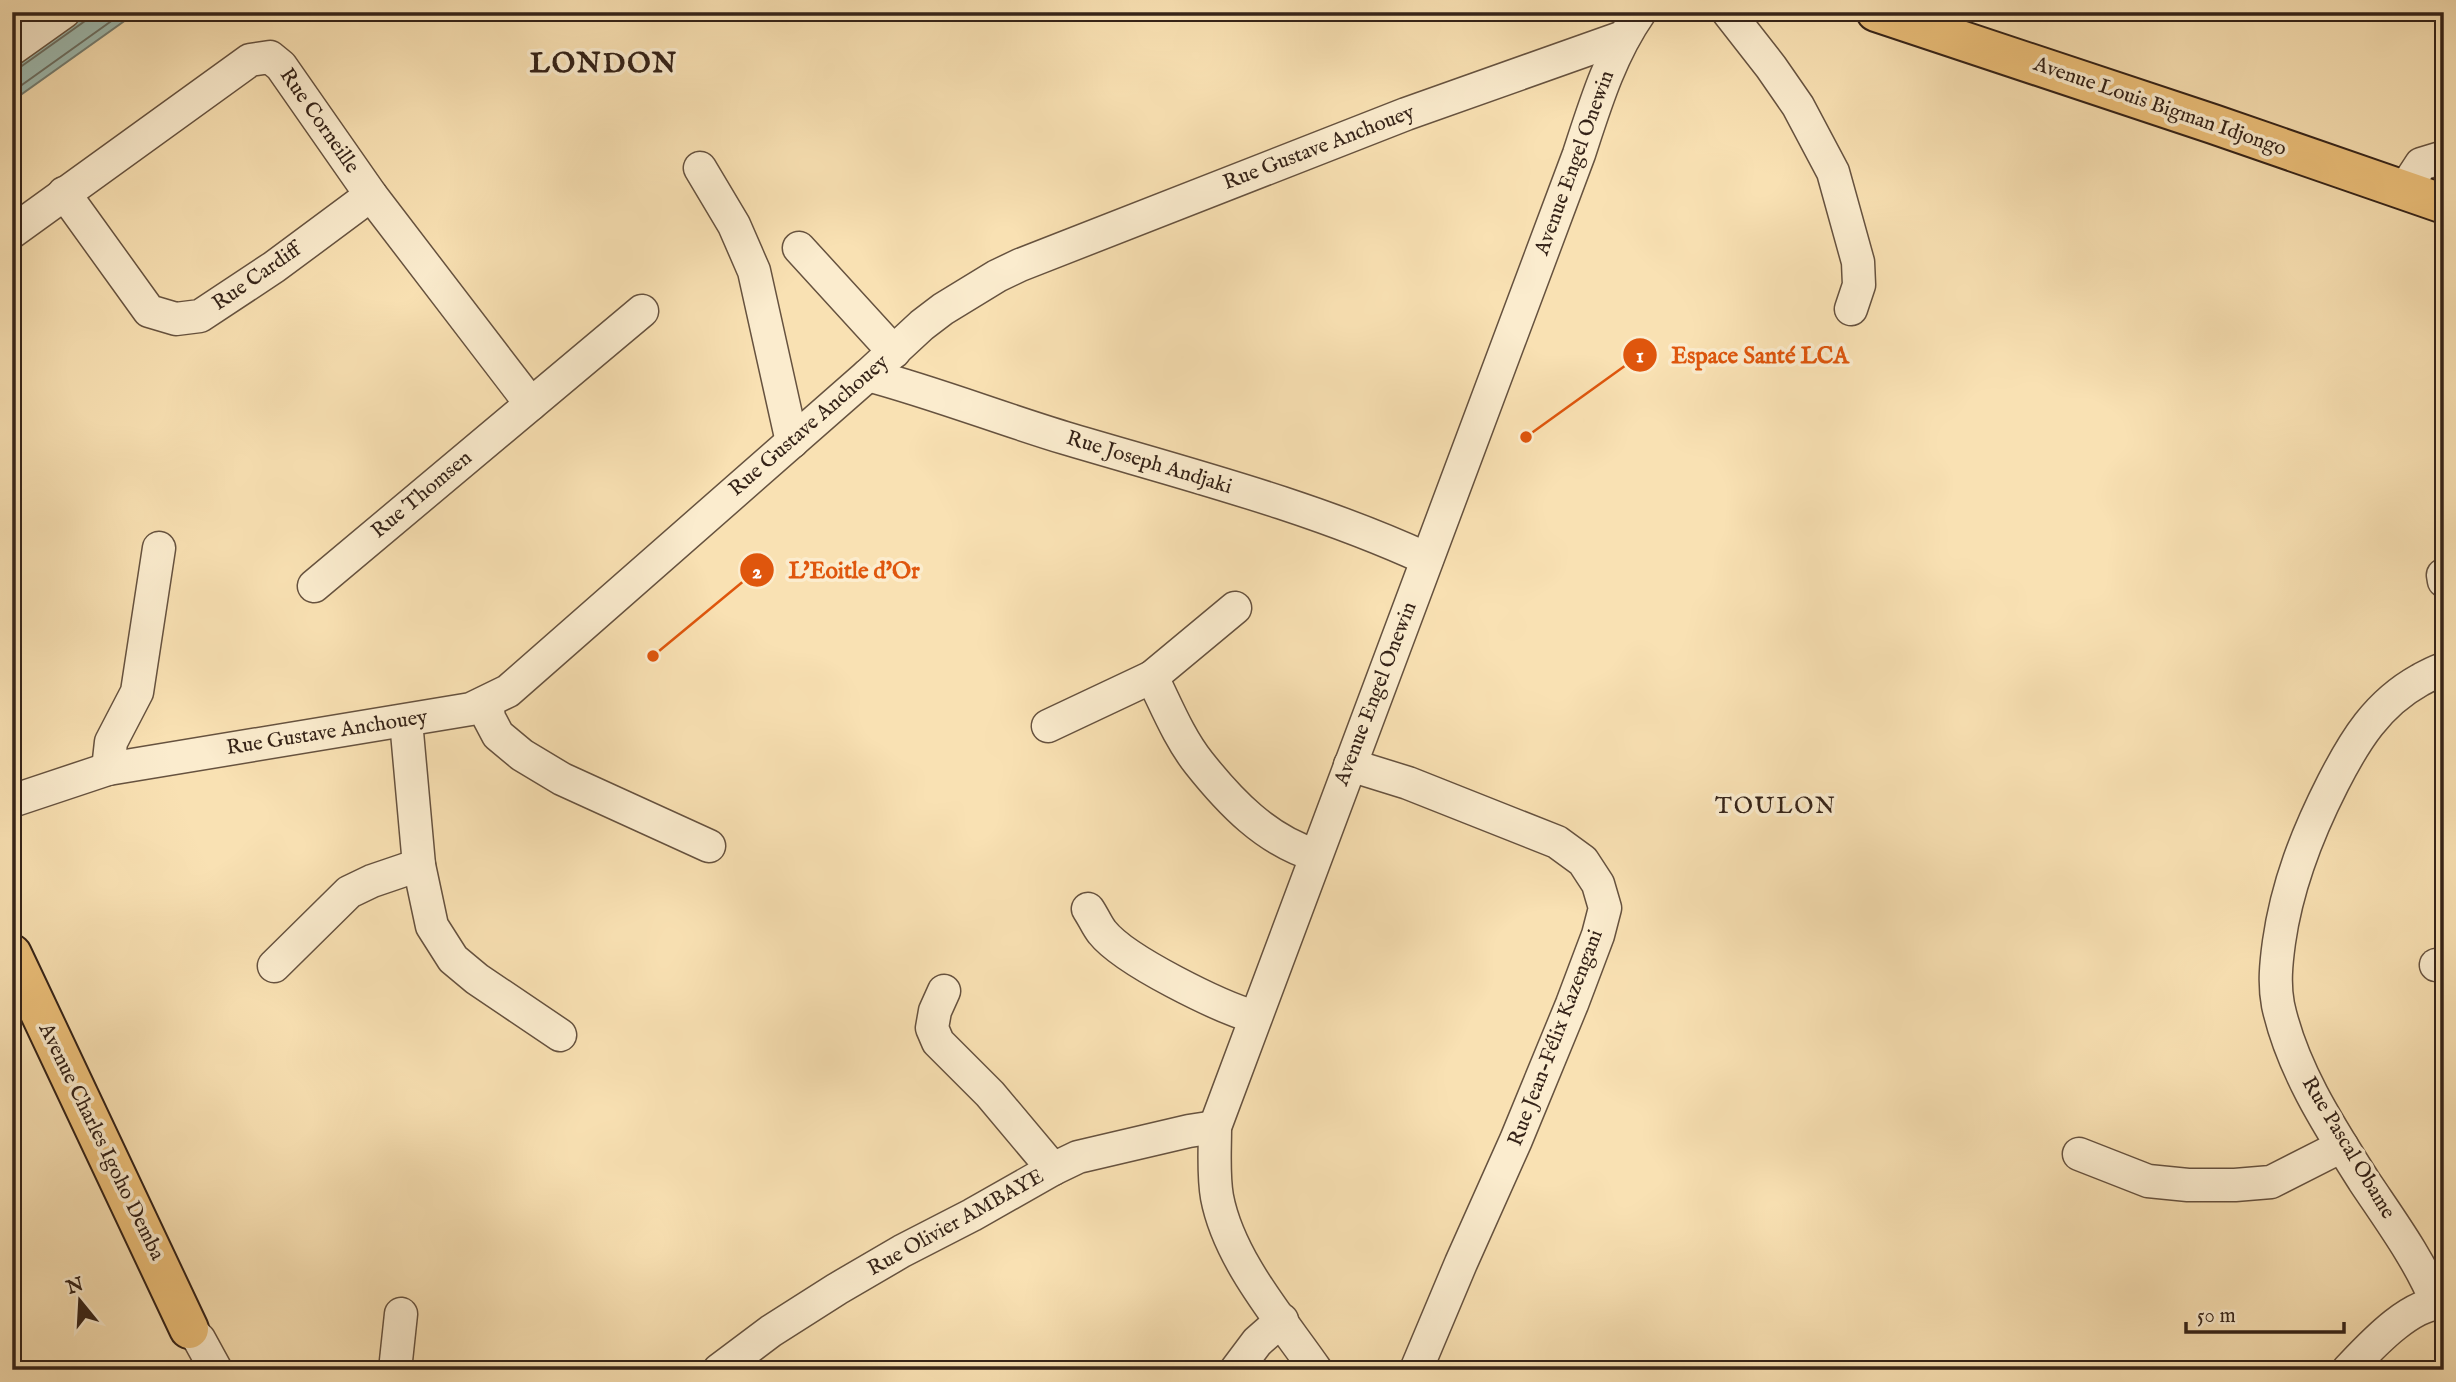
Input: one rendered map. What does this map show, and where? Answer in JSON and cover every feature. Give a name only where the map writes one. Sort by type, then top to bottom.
[{"type":"main road","name":"Avenue Louis Bigman Idjongo","points":[[1876,12],[2200,119],[2444,204]]},
{"type":"main road","name":"Avenue Charles Igoho Demba","points":[[12,954],[189,1329]]},
{"type":"street","points":[[12,49],[64,12]]},
{"type":"street","points":[[1728,12],[1798,106],[1833,172],[1858,261],[1859,285],[1851,309]]},
{"type":"street","name":"Rue Gustave Anchouey","points":[[12,802],[108,769],[406,721],[471,709],[487,703],[508,691],[922,325],[988,281],[1020,265],[1632,25]]},
{"type":"street","name":"Avenue Engel Onewin","points":[[1316,1370],[1236,1252],[1217,1197],[1215,1127],[1598,98],[1632,25]]},
{"type":"street","name":"Rue Corneille","points":[[12,232],[250,60],[270,57],[281,66],[371,195],[531,404]]},
{"type":"street","points":[[2404,190],[2421,164],[2444,157]]},
{"type":"street","points":[[700,168],[734,225],[754,271],[792,442]]},
{"type":"street","name":"Rue Cardiff","points":[[64,193],[149,311],[176,319],[200,316],[274,267],[371,195]]},
{"type":"street","points":[[799,248],[894,352]]},
{"type":"street","name":"Rue Thomsen","points":[[314,586],[642,311]]},
{"type":"street","name":"Rue Joseph Andjaki","points":[[868,375],[1003,419],[1221,484],[1374,537],[1427,559]]},
{"type":"street","points":[[108,769],[111,742],[138,692],[159,548]]},
{"type":"street","points":[[2443,575],[2444,581]]},
{"type":"street","points":[[1048,726],[1153,677],[1235,608]]},
{"type":"street","name":"Rue Pascal Obame","points":[[2440,1303],[2309,1090],[2278,1005],[2275,973],[2282,920],[2292,876],[2309,831],[2361,731],[2392,698],[2444,669]]},
{"type":"street","points":[[1153,677],[1198,762],[1244,814],[1272,837],[1315,855]]},
{"type":"street","points":[[487,703],[489,718],[498,735],[522,755],[562,779],[709,846]]},
{"type":"street","points":[[406,721],[419,865],[432,926],[453,959],[477,979],[561,1035]]},
{"type":"street","name":"Rue Jean-Félix Kazengani","points":[[1350,765],[1408,783],[1558,842],[1583,861],[1598,884],[1605,908],[1598,935],[1572,1004],[1416,1370]]},
{"type":"street","points":[[274,967],[349,892],[419,865]]},
{"type":"street","points":[[1088,909],[1103,934],[1134,958],[1176,982],[1240,1013],[1255,1017]]},
{"type":"street","points":[[944,991],[935,1011],[932,1028],[938,1042],[990,1094],[1054,1169]]},
{"type":"street","name":"Rue Olivier AMBAYE","points":[[719,1370],[771,1331],[837,1289],[902,1251],[1078,1157],[1145,1140],[1215,1127]]},
{"type":"street","points":[[2079,1154],[2148,1181],[2188,1185],[2235,1185],[2271,1182],[2342,1146]]},
{"type":"street","points":[[2348,1370],[2401,1318],[2440,1303]]},
{"type":"street","points":[[395,1370],[401,1314]]},
{"type":"street","points":[[1236,1370],[1257,1342],[1282,1320]]},
{"type":"street","points":[[189,1329],[196,1370]]},
{"type":"street","points":[[189,1329],[199,1339],[216,1370]]},
{"type":"water","points":[[85,12],[137,12],[12,101],[12,64]]},
{"type":"place","name":"Espace Santé LCA","points":[[1526,437]]},
{"type":"place","name":"L'Eoitle d'Or","points":[[653,656]]},
{"type":"district","name":"LONDON","points":[[604,64]]},
{"type":"district","name":"TOULON","points":[[1776,806]]}]
